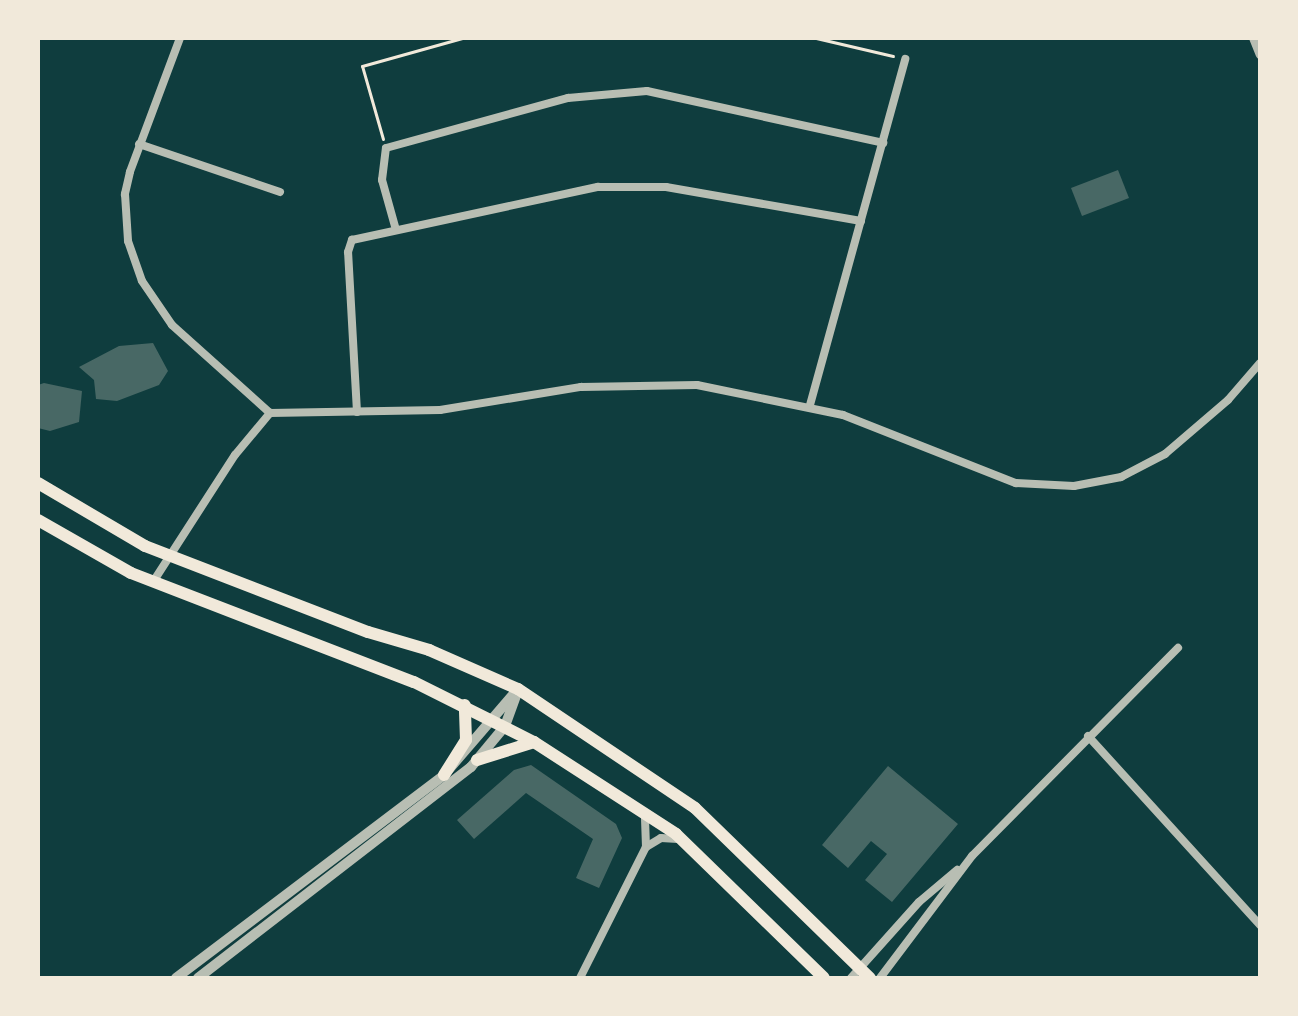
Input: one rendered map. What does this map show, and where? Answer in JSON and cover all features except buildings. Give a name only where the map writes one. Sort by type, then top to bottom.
[{"type":"main road","points":[[38,483],[169,556],[368,632],[429,650],[518,689],[695,808],[870,978]]},
{"type":"main road","points":[[38,520],[153,582],[465,705],[534,742],[641,806],[685,841],[824,978]]},
{"type":"main road","points":[[444,775],[466,740],[465,705]]},
{"type":"main road","points":[[477,760],[534,742]]},
{"type":"street","points":[[180,38],[139,144],[125,194],[128,241],[138,272],[172,325],[270,413]]},
{"type":"street","points":[[1253,38],[1260,55]]},
{"type":"street","points":[[810,405],[905,59]]},
{"type":"street","points":[[396,230],[382,180],[386,148],[568,98],[647,91],[883,143]]},
{"type":"street","points":[[139,144],[280,192]]},
{"type":"street","points":[[357,412],[348,252],[352,240],[563,191],[630,186],[716,194],[861,221]]},
{"type":"street","points":[[153,582],[254,427],[270,413],[440,410],[632,383],[697,385],[810,405],[1016,483],[1074,486],[1121,477],[1165,454],[1228,400],[1260,363]]},
{"type":"street","points":[[851,978],[919,902],[972,856],[1178,648]]},
{"type":"street","points":[[176,978],[444,775],[469,750],[489,718],[518,689]]},
{"type":"street","points":[[198,978],[477,760],[505,726],[518,689]]},
{"type":"street","points":[[1088,736],[1260,925]]},
{"type":"street","points":[[580,978],[646,847],[648,832],[641,806]]},
{"type":"street","points":[[646,847],[661,838],[685,841]]},
{"type":"street","points":[[880,978],[972,856]]},
{"type":"path","points":[[386,148],[362,66],[462,38]]},
{"type":"path","points":[[816,38],[905,59]]}]
